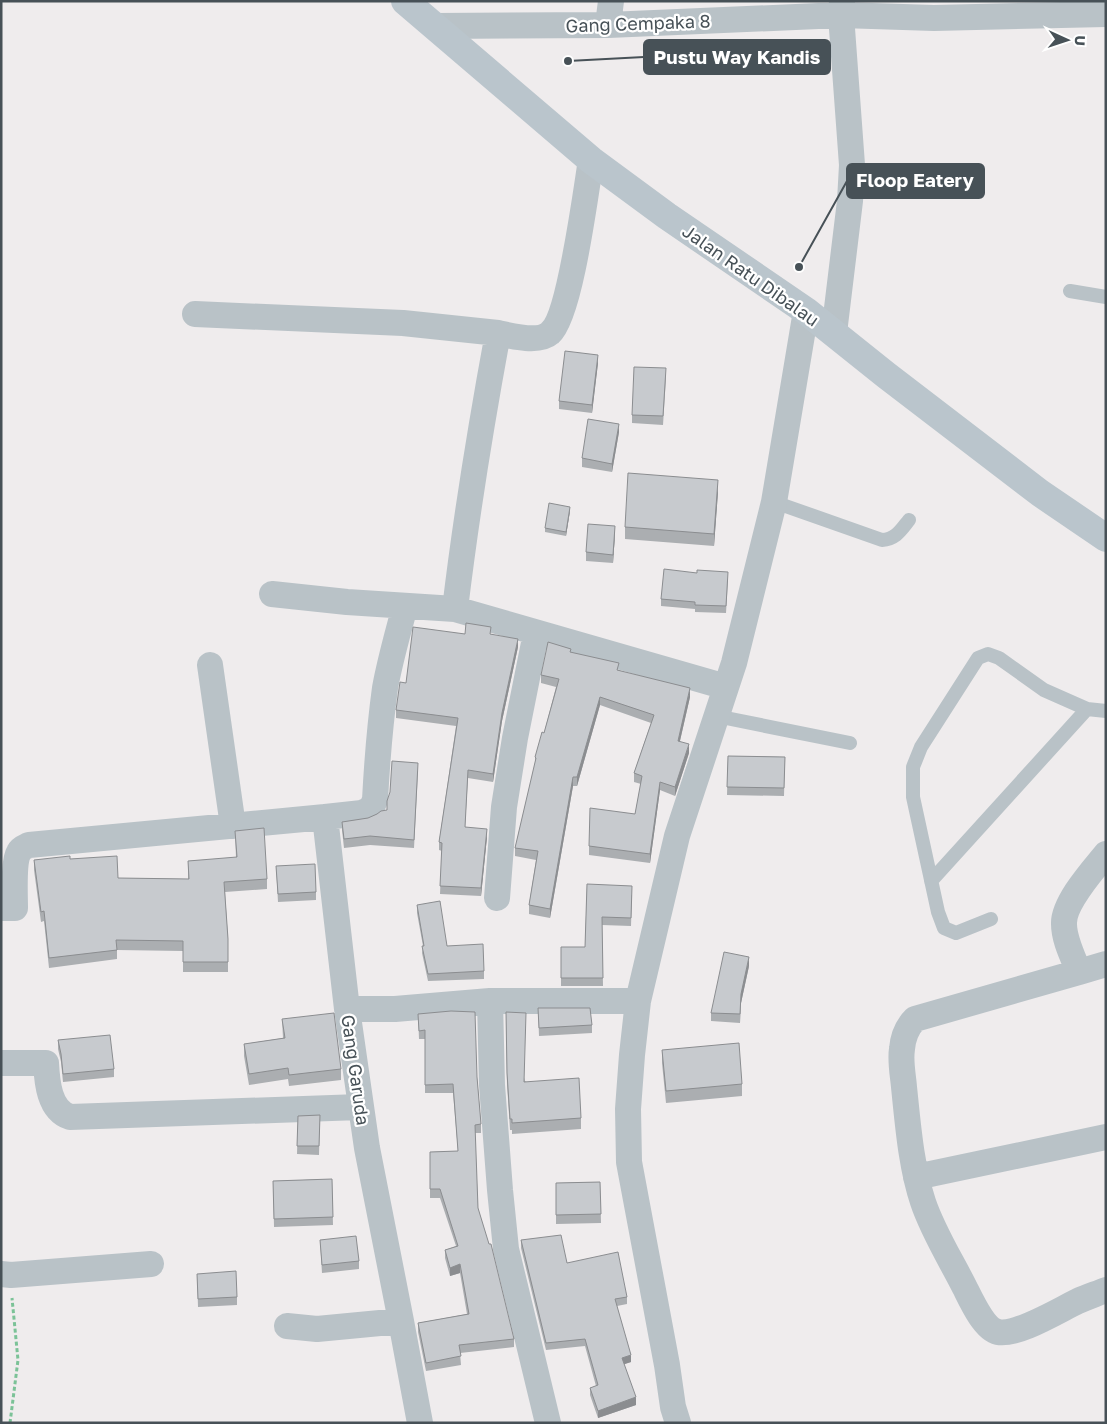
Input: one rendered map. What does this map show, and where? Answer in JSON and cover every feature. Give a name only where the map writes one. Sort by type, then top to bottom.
[{"type":"main road","name":"Jalan Ratu Dibalau","points":[[404,1],[591,160],[666,216],[806,311],[1032,487],[1106,538]]},
{"type":"street","name":"Gang Cempaka 8","points":[[434,26],[610,13],[842,8],[934,18],[1106,14]]},
{"type":"street","points":[[834,333],[850,201],[852,165],[842,8]]},
{"type":"street","points":[[195,314],[403,324],[498,333],[518,337],[537,338],[545,336],[551,333],[561,314],[576,252],[591,160]]},
{"type":"street","points":[[678,1423],[673,1407],[667,1365],[629,1162],[628,1108],[638,1001],[677,836],[734,663],[774,502],[806,311]]},
{"type":"street","points":[[455,610],[460,563],[475,466],[498,333]]},
{"type":"street","points":[[272,594],[455,610],[726,687]]},
{"type":"street","points":[[1,908],[15,908],[18,856],[22,848],[29,845],[325,817],[362,813],[371,809],[375,800],[379,735],[385,688],[405,606]]},
{"type":"street","points":[[497,898],[504,807],[515,738],[536,633]]},
{"type":"street","points":[[210,665],[233,826]]},
{"type":"street","name":"Gang Garuda","points":[[325,817],[347,1009],[366,1148],[420,1423]]},
{"type":"street","points":[[1079,972],[1066,937],[1063,922],[1067,906],[1106,854]]},
{"type":"street","points":[[1106,964],[915,1018],[905,1033],[901,1050],[907,1116],[916,1177],[924,1204],[971,1299],[989,1328],[992,1331],[1012,1332],[1079,1300],[1106,1290]]},
{"type":"street","points":[[347,1009],[395,1009],[490,1001],[638,1001]]},
{"type":"street","points":[[490,1001],[492,1085],[506,1248],[548,1423]]},
{"type":"street","points":[[1,1063],[46,1063],[47,1084],[54,1102],[61,1112],[70,1117],[360,1106]]},
{"type":"street","points":[[916,1177],[1106,1137]]},
{"type":"street","points":[[6,1274],[151,1264]]},
{"type":"street","points":[[287,1326],[317,1329],[401,1321]]},
{"type":"lane","points":[[1070,290],[1106,297]]},
{"type":"lane","points":[[774,502],[882,540],[889,540],[896,536],[909,520]]},
{"type":"lane","points":[[991,919],[956,933],[944,928],[938,912],[913,797],[913,767],[921,747],[978,658],[988,654],[999,658],[1044,690],[1086,709],[1106,711]]},
{"type":"lane","points":[[931,881],[1086,709]]},
{"type":"lane","points":[[716,716],[850,743]]},
{"type":"path","points":[[6,1274],[18,1360],[10,1423]]},
{"type":"building","points":[[565,351],[598,355],[592,405],[559,401]]},
{"type":"building","points":[[634,367],[666,368],[663,416],[632,415]]},
{"type":"building","points":[[588,419],[619,424],[612,464],[582,458]]},
{"type":"building","points":[[628,473],[718,480],[714,534],[625,527]]},
{"type":"building","points":[[549,503],[570,507],[566,532],[545,528]]},
{"type":"building","points":[[588,524],[615,526],[613,555],[586,552]]},
{"type":"building","points":[[664,569],[697,573],[697,570],[728,572],[726,606],[695,605],[695,602],[661,599]]},
{"type":"building","points":[[466,623],[491,627],[490,634],[518,639],[502,713],[493,774],[468,770],[465,827],[487,829],[481,888],[440,886],[442,843],[439,842],[458,718],[396,710],[400,682],[406,683],[413,627],[465,634]]},
{"type":"building","points":[[548,642],[571,649],[570,652],[619,663],[617,670],[690,688],[678,741],[689,744],[675,787],[660,782],[650,854],[589,846],[590,808],[635,814],[642,776],[634,773],[654,715],[600,697],[577,777],[573,777],[550,909],[529,905],[538,851],[515,848],[535,757],[542,732],[544,733],[559,679],[541,675]]},
{"type":"building","points":[[728,756],[785,757],[784,788],[727,787]]},
{"type":"building","points":[[392,761],[418,763],[414,840],[370,836],[344,839],[342,822],[368,818],[387,810]]},
{"type":"building","points":[[264,828],[267,879],[224,882],[228,962],[183,962],[183,941],[116,940],[117,950],[49,958],[44,911],[41,912],[34,860],[70,856],[70,859],[117,856],[118,878],[189,879],[188,861],[237,857],[235,831]]},
{"type":"building","points":[[315,864],[316,892],[278,894],[276,866]]},
{"type":"building","points":[[587,884],[632,886],[631,918],[602,917],[603,978],[561,978],[561,947],[585,947]]},
{"type":"building","points":[[440,901],[447,946],[483,944],[484,971],[428,974],[422,946],[424,946],[417,905]]},
{"type":"building","points":[[724,952],[749,957],[741,994],[740,1014],[711,1013]]},
{"type":"building","points":[[538,1008],[590,1008],[592,1025],[539,1028]]},
{"type":"building","points":[[451,1011],[475,1012],[481,1124],[475,1125],[478,1208],[489,1244],[491,1244],[514,1339],[459,1345],[461,1356],[426,1363],[418,1323],[469,1314],[460,1264],[450,1268],[445,1250],[458,1246],[440,1189],[430,1189],[430,1152],[458,1151],[453,1084],[425,1085],[425,1030],[419,1031],[418,1014]]},
{"type":"building","points":[[506,1012],[526,1013],[524,1082],[579,1078],[581,1118],[512,1123],[512,1119],[510,1119],[507,1073]]},
{"type":"building","points":[[334,1013],[341,1069],[289,1075],[288,1068],[249,1074],[244,1044],[285,1038],[282,1019]]},
{"type":"building","points":[[110,1035],[114,1069],[63,1074],[58,1040]]},
{"type":"building","points":[[739,1043],[742,1084],[666,1091],[662,1050]]},
{"type":"building","points":[[320,1115],[319,1146],[297,1146],[298,1116]]},
{"type":"building","points":[[332,1179],[333,1217],[274,1219],[273,1181]]},
{"type":"building","points":[[600,1182],[601,1214],[556,1215],[556,1183]]},
{"type":"building","points":[[561,1235],[567,1263],[618,1252],[627,1297],[615,1299],[631,1355],[622,1358],[636,1397],[598,1411],[590,1388],[598,1385],[585,1339],[546,1343],[521,1240]]},
{"type":"building","points":[[356,1236],[359,1261],[322,1265],[320,1240]]},
{"type":"building","points":[[236,1271],[237,1297],[198,1299],[197,1274]]},
{"type":"place","name":"Pustu Way Kandis","points":[[568,61]]},
{"type":"place","name":"Floop Eatery","points":[[799,267]]}]
